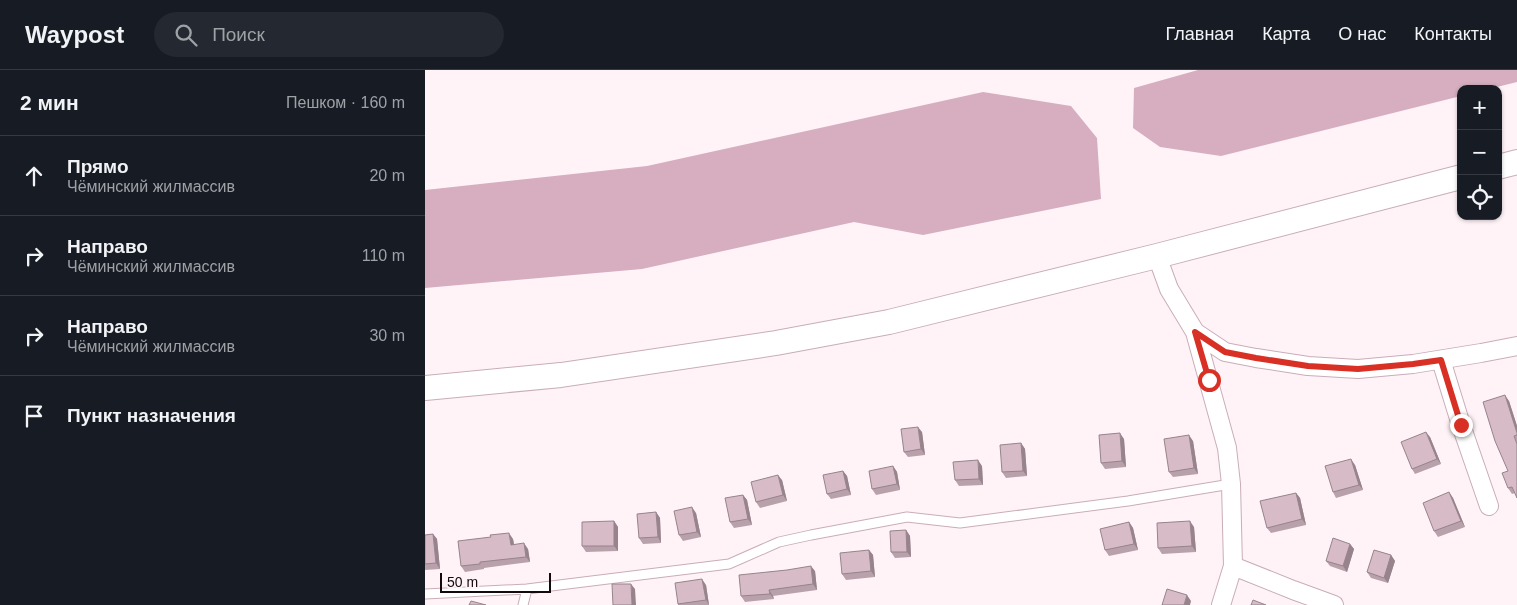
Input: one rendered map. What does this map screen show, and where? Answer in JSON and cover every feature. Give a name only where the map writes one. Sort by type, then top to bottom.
[{"type":"main road","points":[[1502,166],[1517,162]]},
{"type":"main road","points":[[425,388],[561,375],[776,343],[889,322],[1157,256],[1457,178]]},
{"type":"street","points":[[1157,256],[1169,289],[1195,332],[1227,448],[1231,484],[1233,566],[1221,605]]},
{"type":"street","points":[[1195,332],[1225,352],[1308,366],[1358,369],[1441,360],[1517,346]]},
{"type":"street","points":[[1441,360],[1489,506]]},
{"type":"street","points":[[1233,566],[1334,605]]},
{"type":"lane","points":[[425,594],[527,590],[729,564],[779,542],[907,518],[959,523],[1129,501],[1231,484]]},
{"type":"lane","points":[[523,605],[527,590]]},
{"type":"shaded area","points":[[1198,70],[1517,70],[1517,82],[1502,86],[1457,85],[1457,97],[1221,156],[1160,147],[1133,128],[1134,88]]},
{"type":"shaded area","points":[[983,92],[1071,106],[1097,138],[1101,199],[923,235],[854,222],[642,269],[425,288],[425,190],[647,166]]},
{"type":"building","points":[[1505,395],[1517,433],[1514,436],[1517,444],[1517,498],[1512,487],[1508,488],[1502,473],[1508,471],[1495,441],[1483,402]]},
{"type":"building","points":[[918,427],[921,449],[904,452],[901,429]]},
{"type":"building","points":[[1426,432],[1437,459],[1412,469],[1401,442]]},
{"type":"building","points":[[1120,433],[1122,461],[1101,463],[1099,435]]},
{"type":"building","points":[[1189,435],[1194,468],[1169,472],[1164,439]]},
{"type":"building","points":[[1021,443],[1023,471],[1002,472],[1000,445]]},
{"type":"building","points":[[1351,459],[1359,485],[1333,492],[1325,466]]},
{"type":"building","points":[[978,460],[979,479],[955,480],[953,462]]},
{"type":"building","points":[[893,466],[897,484],[872,489],[869,471]]},
{"type":"building","points":[[843,471],[847,489],[827,494],[823,475]]},
{"type":"building","points":[[778,475],[783,495],[756,502],[751,482]]},
{"type":"building","points":[[1449,492],[1461,521],[1434,531],[1423,503]]},
{"type":"building","points":[[1296,493],[1302,519],[1267,528],[1260,501]]},
{"type":"building","points":[[743,495],[748,519],[730,522],[725,498]]},
{"type":"building","points":[[692,507],[697,532],[679,535],[674,511]]},
{"type":"building","points":[[656,512],[658,537],[639,538],[637,514]]},
{"type":"building","points":[[614,521],[614,546],[582,546],[582,522]]},
{"type":"building","points":[[1190,521],[1192,546],[1158,548],[1157,523]]},
{"type":"building","points":[[1129,522],[1134,544],[1105,550],[1100,529]]},
{"type":"building","points":[[906,530],[907,552],[891,552],[890,531]]},
{"type":"building","points":[[509,533],[511,545],[524,543],[526,557],[461,566],[458,541]]},
{"type":"building","points":[[433,534],[436,563],[425,564],[425,535]]},
{"type":"building","points":[[1333,538],[1350,544],[1343,566],[1326,561]]},
{"type":"building","points":[[869,550],[871,571],[842,574],[840,553]]},
{"type":"building","points":[[1374,550],[1391,555],[1384,578],[1367,572]]},
{"type":"building","points":[[811,566],[813,584],[769,590],[770,594],[741,596],[739,575]]},
{"type":"building","points":[[702,579],[706,600],[678,604],[675,583]]},
{"type":"building","points":[[612,584],[631,584],[632,605],[613,605]]},
{"type":"building","points":[[1167,589],[1187,595],[1184,605],[1162,605]]},
{"type":"building","points":[[1253,600],[1266,605],[1251,605]]},
{"type":"building","points":[[471,601],[486,605],[469,605]]},
{"type":"route","points":[[1209,380],[1195,332],[1225,352],[1308,366],[1358,369],[1441,360],[1461,425]]}]
